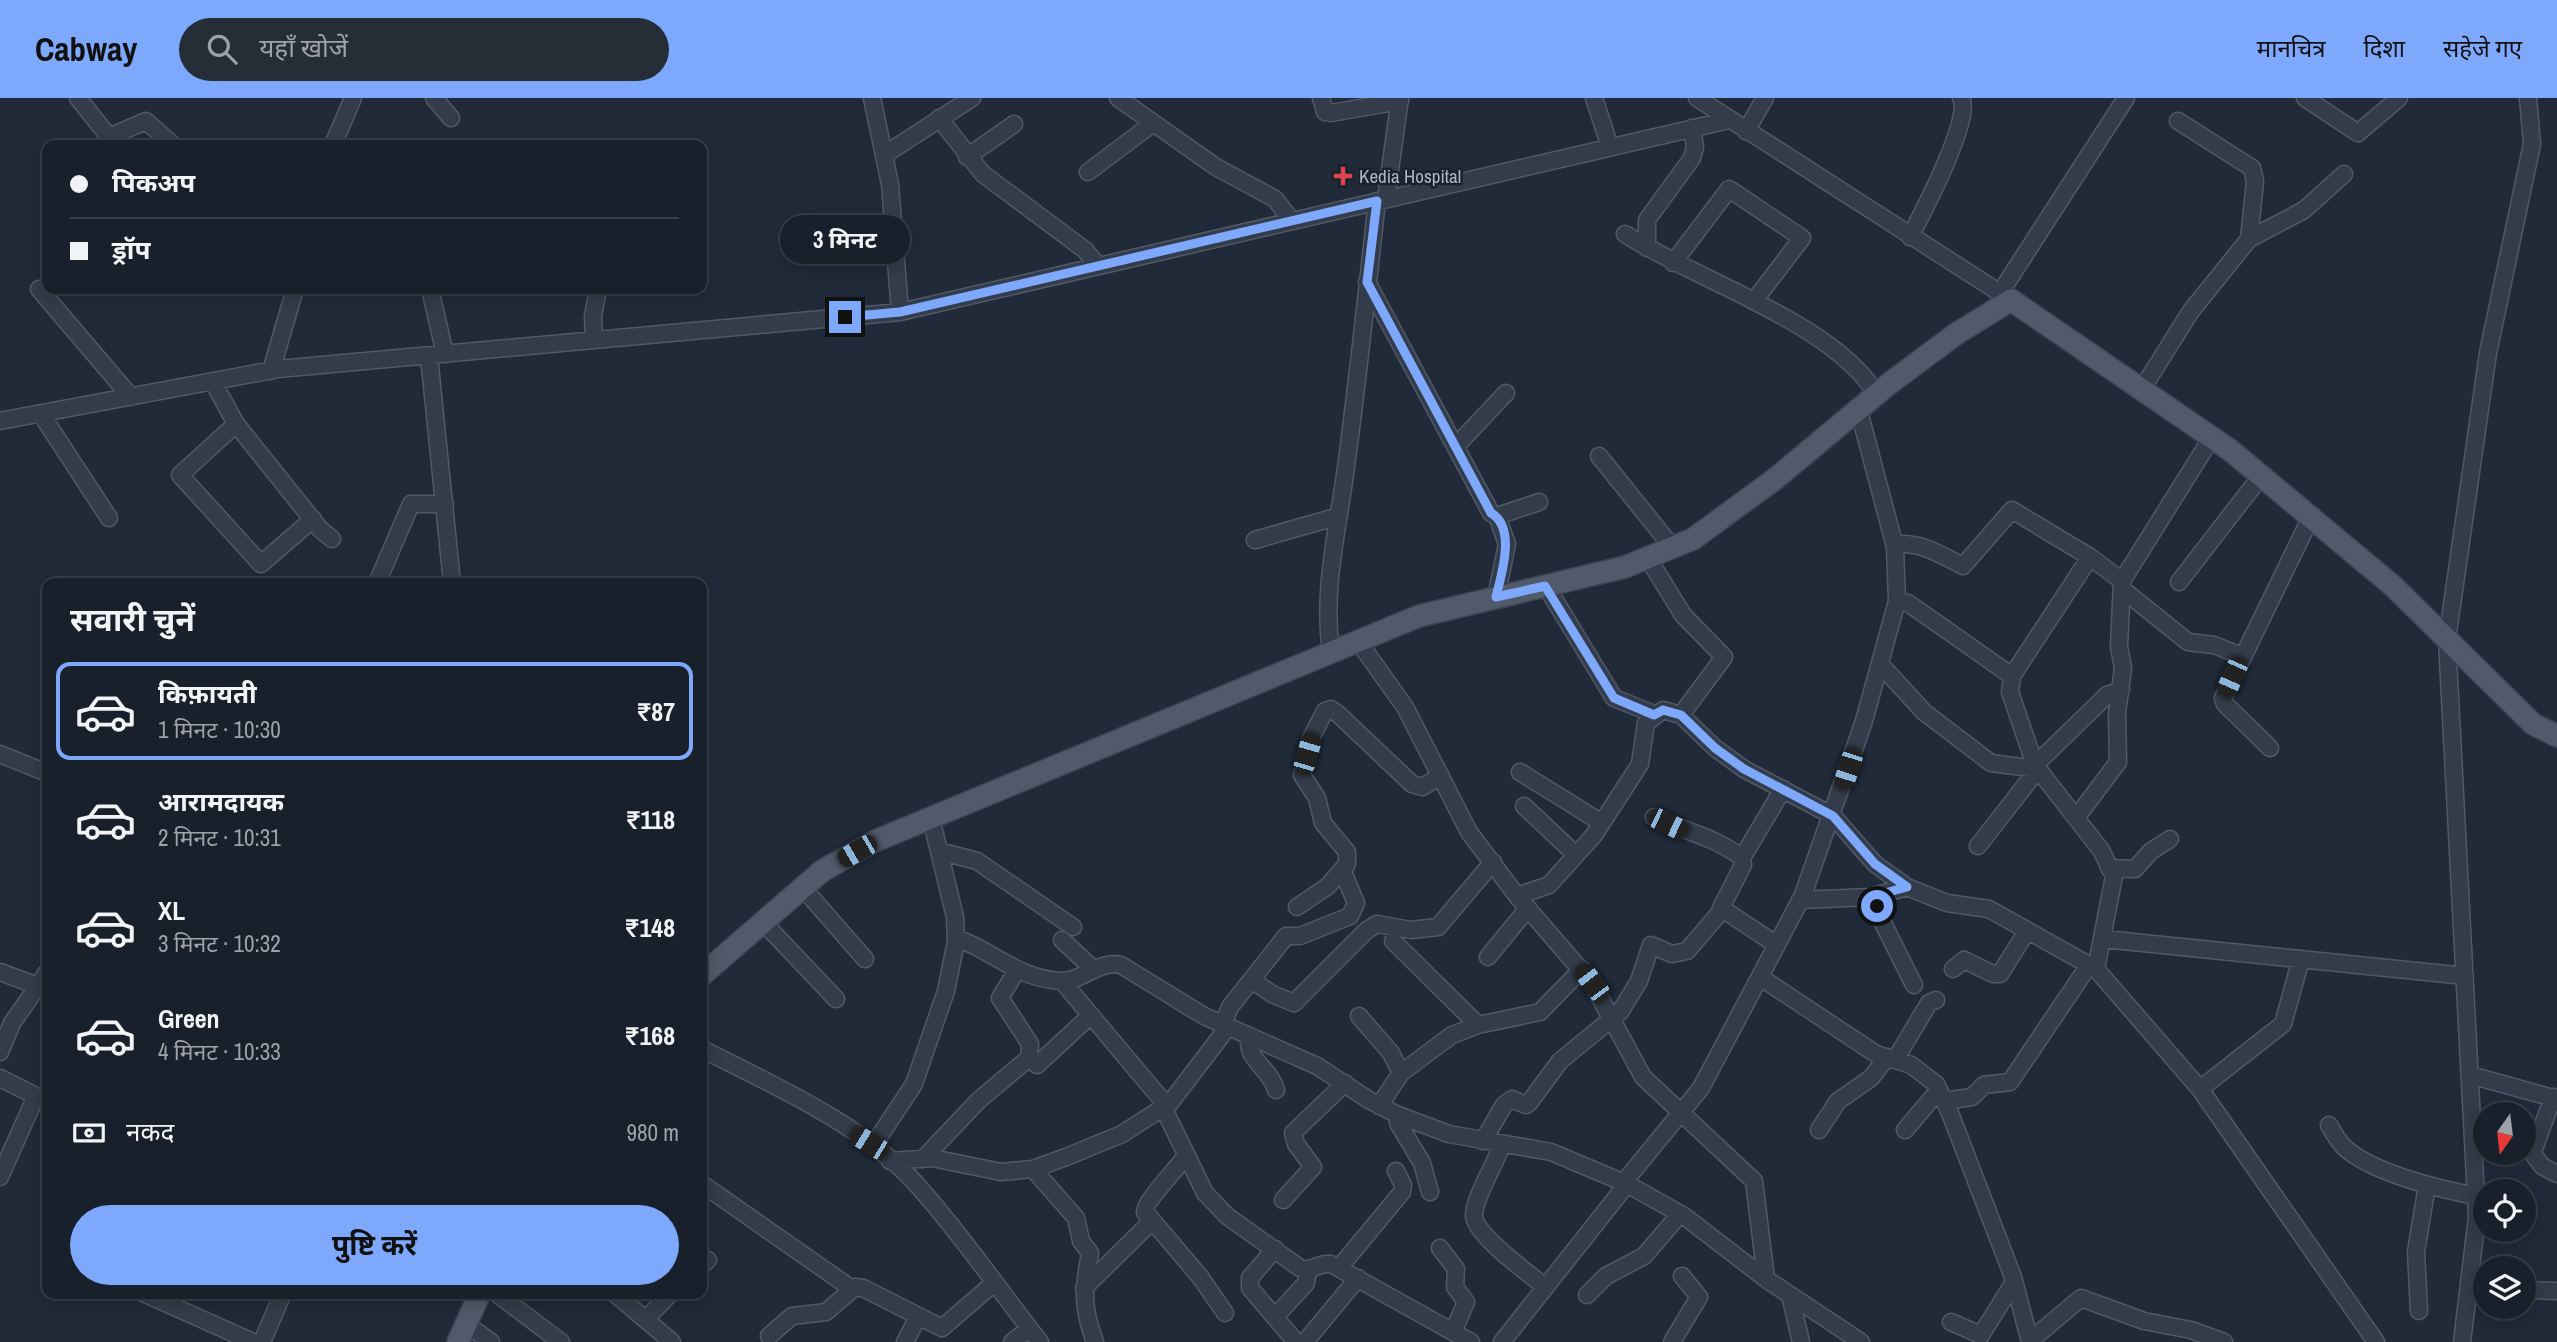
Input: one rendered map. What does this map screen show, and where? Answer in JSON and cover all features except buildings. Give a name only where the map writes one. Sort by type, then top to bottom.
[{"type":"main road","points":[[707,971],[822,871],[875,841],[1419,616],[1648,558],[1693,539],[1775,479],[1877,395],[2006,296],[2212,437],[2261,476],[2393,586],[2532,724],[2557,736]]},
{"type":"main road","points":[[462,1333],[477,1299]]},
{"type":"street","points":[[78,98],[109,137],[146,121],[167,140]]},
{"type":"street","points":[[335,140],[353,98]]},
{"type":"street","points":[[434,98],[451,118]]},
{"type":"street","points":[[872,98],[890,184],[900,312]]},
{"type":"street","points":[[884,155],[972,98]]},
{"type":"street","points":[[1118,98],[1216,167],[1275,199],[1292,221]]},
{"type":"street","points":[[1321,98],[1325,112],[1331,113],[1400,100],[1367,282],[1326,617],[1331,652]]},
{"type":"street","points":[[1594,98],[1610,147]]},
{"type":"street","points":[[1697,98],[1910,237],[2006,296],[2126,98]]},
{"type":"street","points":[[1746,131],[1765,98]]},
{"type":"street","points":[[1910,237],[1947,162],[1965,105],[1961,98]]},
{"type":"street","points":[[2312,100],[2358,133],[2399,98]]},
{"type":"street","points":[[2474,1102],[2470,1075],[2447,640],[2488,353],[2532,144],[2528,98]]},
{"type":"street","points":[[939,118],[967,157],[1004,191],[1085,250],[1098,266]]},
{"type":"street","points":[[0,421],[271,371],[900,312],[1729,120]]},
{"type":"street","points":[[2178,121],[2252,168],[2255,181],[2249,239]]},
{"type":"street","points":[[967,157],[1014,124]]},
{"type":"street","points":[[1088,172],[1152,124]]},
{"type":"street","points":[[1647,248],[1647,220],[1692,158],[1695,147],[1692,128]]},
{"type":"street","points":[[2142,389],[2191,311],[2249,239],[2304,210],[2344,174]]},
{"type":"street","points":[[1673,263],[1729,189],[1808,239],[1754,302]]},
{"type":"street","points":[[1625,234],[1673,263],[1754,302],[1852,364],[1865,375],[1877,395]]},
{"type":"street","points":[[1367,282],[1491,513],[1497,516],[1507,544],[1496,597]]},
{"type":"street","points":[[39,289],[42,293]]},
{"type":"street","points":[[43,294],[131,397]]},
{"type":"street","points":[[271,371],[294,294]]},
{"type":"street","points":[[431,294],[452,578]]},
{"type":"street","points":[[594,340],[593,316],[597,294]]},
{"type":"street","points":[[214,382],[236,424],[332,539]]},
{"type":"street","points":[[1455,446],[1506,393]]},
{"type":"street","points":[[1502,1342],[1701,1088],[1800,900],[1833,816],[1897,601],[1894,544],[1859,411]]},
{"type":"street","points":[[41,414],[109,518]]},
{"type":"street","points":[[236,424],[180,475],[261,564],[313,519]]},
{"type":"street","points":[[2076,818],[2118,762],[2117,713],[2123,668],[2119,646],[2122,585],[2212,437]]},
{"type":"street","points":[[1599,456],[1673,548]]},
{"type":"street","points":[[2179,582],[2261,476]]},
{"type":"street","points":[[1497,516],[1539,502]]},
{"type":"street","points":[[379,578],[411,504],[445,504]]},
{"type":"street","points":[[1894,544],[1910,543],[1935,549],[1964,566],[2011,509],[2090,557],[2188,642],[2214,645],[2242,656]]},
{"type":"street","points":[[1255,540],[1339,516]]},
{"type":"street","points":[[2270,748],[2223,701],[2242,656],[2311,517]]},
{"type":"street","points":[[1905,1130],[1941,1096],[1972,1097],[1984,1084],[2010,1082],[2092,967],[2104,939],[2113,876],[2101,850],[2036,767],[2010,692],[2012,676],[2090,557]]},
{"type":"street","points":[[1648,558],[1683,615],[1724,657],[1681,715]]},
{"type":"street","points":[[1545,586],[1614,698],[1654,715]]},
{"type":"street","points":[[1897,601],[1908,603],[2012,676]]},
{"type":"street","points":[[1358,641],[1405,707],[1469,832],[1522,902],[1582,969],[1643,1077],[1754,1181],[1766,1279]]},
{"type":"street","points":[[1880,664],[1924,712],[1991,763],[2036,767]]},
{"type":"street","points":[[1978,846],[2036,767],[2107,695],[2121,691]]},
{"type":"street","points":[[1297,907],[1328,887],[1347,864],[1347,852],[1323,823],[1317,798],[1302,775],[1311,738],[1325,711],[1331,709],[1338,714],[1412,784],[1426,786],[1441,776]]},
{"type":"street","points":[[1489,957],[1522,902],[1549,884],[1602,823],[1640,764],[1643,733],[1654,715],[1663,710],[1681,715],[1728,759],[1833,816],[1875,864],[1907,887],[1947,903],[1989,909],[2092,967],[2200,1089],[2376,1342]]},
{"type":"street","points":[[0,754],[42,771]]},
{"type":"street","points":[[1520,772],[1602,823]]},
{"type":"street","points":[[1483,1140],[1504,1105],[1512,1099],[1529,1103],[1560,1061],[1613,1020],[1635,989],[1651,945],[1672,954],[1687,951],[1722,910],[1743,865],[1742,858],[1783,789]]},
{"type":"street","points":[[1524,806],[1576,855]]},
{"type":"street","points":[[1654,817],[1683,831],[1702,835],[1742,858]]},
{"type":"street","points":[[873,1146],[914,1084],[946,990],[956,938],[955,917],[931,818]]},
{"type":"street","points":[[2109,868],[2135,869],[2151,851],[2170,839]]},
{"type":"street","points":[[939,851],[976,861],[1068,934],[1093,969]]},
{"type":"street","points":[[1252,980],[1272,994],[1294,1003],[1367,930],[1377,924],[1411,930],[1438,927],[1493,862]]},
{"type":"street","points":[[890,1161],[932,1158],[1001,1172],[1033,1169],[1122,1134],[1165,1106],[1225,1026],[1230,1007],[1286,936],[1300,936],[1350,916],[1356,903],[1343,872]]},
{"type":"street","points":[[1800,900],[1870,897],[1907,887]]},
{"type":"street","points":[[803,888],[865,959]]},
{"type":"street","points":[[1870,897],[1914,985]]},
{"type":"street","points":[[1722,910],[1777,945]]},
{"type":"street","points":[[763,922],[836,999]]},
{"type":"street","points":[[1953,969],[1964,960],[2000,975],[2027,931]]},
{"type":"street","points":[[956,938],[985,949],[1017,970],[1062,981],[1106,964],[1121,965],[1225,1026],[1317,1066],[1379,1106],[1398,1115],[1449,1134],[1551,1152],[1625,1183],[1680,1214],[1790,1296],[1861,1342]]},
{"type":"street","points":[[2104,939],[2465,976]]},
{"type":"street","points":[[1393,941],[1478,1025]]},
{"type":"street","points":[[2200,1089],[2283,1024],[2301,959]]},
{"type":"street","points":[[1379,1106],[1401,1073],[1452,1035],[1478,1025],[1540,1012],[1582,969]]},
{"type":"street","points":[[923,1158],[979,1100],[1029,1058],[1030,1044],[1000,998],[1017,970]]},
{"type":"street","points":[[0,972],[38,986]]},
{"type":"street","points":[[1760,977],[1876,1054],[1911,1065],[1941,1096],[2014,1282],[2030,1341],[2081,1298],[2191,1336],[2224,1342]]},
{"type":"street","points":[[0,1052],[12,1023],[42,980]]},
{"type":"street","points":[[1062,981],[1165,1106],[1185,1157],[1205,1193],[1217,1207],[1300,1268],[1308,1270],[1323,1263],[1339,1268],[1454,1330],[1471,1342]]},
{"type":"street","points":[[1819,1130],[1838,1101],[1891,1059],[1929,1003],[1936,1000]]},
{"type":"street","points":[[1037,1065],[1090,1016]]},
{"type":"street","points":[[1359,1016],[1391,1053],[1401,1073]]},
{"type":"street","points":[[1250,1036],[1248,1051],[1272,1077],[1276,1090]]},
{"type":"street","points":[[707,1052],[791,1094],[873,1146],[917,1184],[1040,1342]]},
{"type":"street","points":[[2470,1075],[2555,1098],[2536,1133]]},
{"type":"street","points":[[0,1078],[34,1095],[0,1177]]},
{"type":"street","points":[[1283,1200],[1313,1167],[1296,1144],[1293,1133],[1345,1083]]},
{"type":"street","points":[[1398,1115],[1398,1124],[1422,1163],[1430,1192]]},
{"type":"street","points":[[2329,1125],[2344,1147],[2353,1153],[2427,1185],[2473,1195]]},
{"type":"street","points":[[1502,1144],[1476,1208],[1476,1224],[1486,1236],[1545,1287]]},
{"type":"street","points":[[1185,1157],[1172,1176],[1147,1199],[1144,1206],[1149,1219],[1201,1278],[1225,1313]]},
{"type":"street","points":[[2536,1160],[2557,1174]]},
{"type":"street","points":[[1033,1169],[1076,1218],[1081,1241],[1090,1253],[1083,1288],[1083,1312],[1095,1342]]},
{"type":"street","points":[[1339,1268],[1402,1192],[1404,1185],[1396,1171]]},
{"type":"street","points":[[2419,1311],[2416,1252],[2427,1185]]},
{"type":"street","points":[[707,1188],[852,1289]]},
{"type":"street","points":[[1587,1295],[1605,1276],[1644,1256],[1680,1214]]},
{"type":"street","points":[[1083,1288],[1146,1227],[1149,1219]]},
{"type":"street","points":[[1440,1248],[1457,1269],[1455,1287],[1466,1303],[1454,1330]]},
{"type":"street","points":[[1275,1249],[1250,1283],[1253,1292],[1296,1342]]},
{"type":"street","points":[[1275,1317],[1306,1283],[1308,1270]]},
{"type":"street","points":[[1672,1342],[1699,1297],[1695,1288],[1682,1276]]},
{"type":"street","points":[[1305,1342],[1358,1278]]},
{"type":"street","points":[[1951,1322],[1981,1335],[2014,1282]]},
{"type":"street","points":[[768,1340],[792,1316],[825,1312],[852,1289],[863,1287],[942,1328],[994,1283]]},
{"type":"street","points":[[2536,1290],[2557,1291]]},
{"type":"street","points":[[1790,1296],[1801,1342]]},
{"type":"street","points":[[156,1299],[253,1342]]},
{"type":"street","points":[[262,1342],[280,1299]]},
{"type":"street","points":[[504,1299],[561,1342]]},
{"type":"street","points":[[621,1299],[672,1342]]},
{"type":"street","points":[[646,1319],[665,1299]]},
{"type":"street","points":[[2462,1342],[2473,1302]]},
{"type":"street","points":[[905,1342],[918,1317]]},
{"type":"street","points":[[1012,1342],[1030,1329]]},
{"type":"street","points":[[462,1333],[491,1342]]},
{"type":"place","name":"Kedia Hospital","points":[[1343,176]]},
{"type":"route","points":[[845,317],[900,312],[1377,201],[1367,282],[1436,405],[1491,513],[1497,516],[1507,544],[1496,597],[1545,586],[1614,698],[1622,703],[1639,705],[1654,715],[1663,710],[1672,710],[1681,715],[1728,759],[1833,816],[1875,864],[1907,887],[1870,897],[1877,906]]}]
